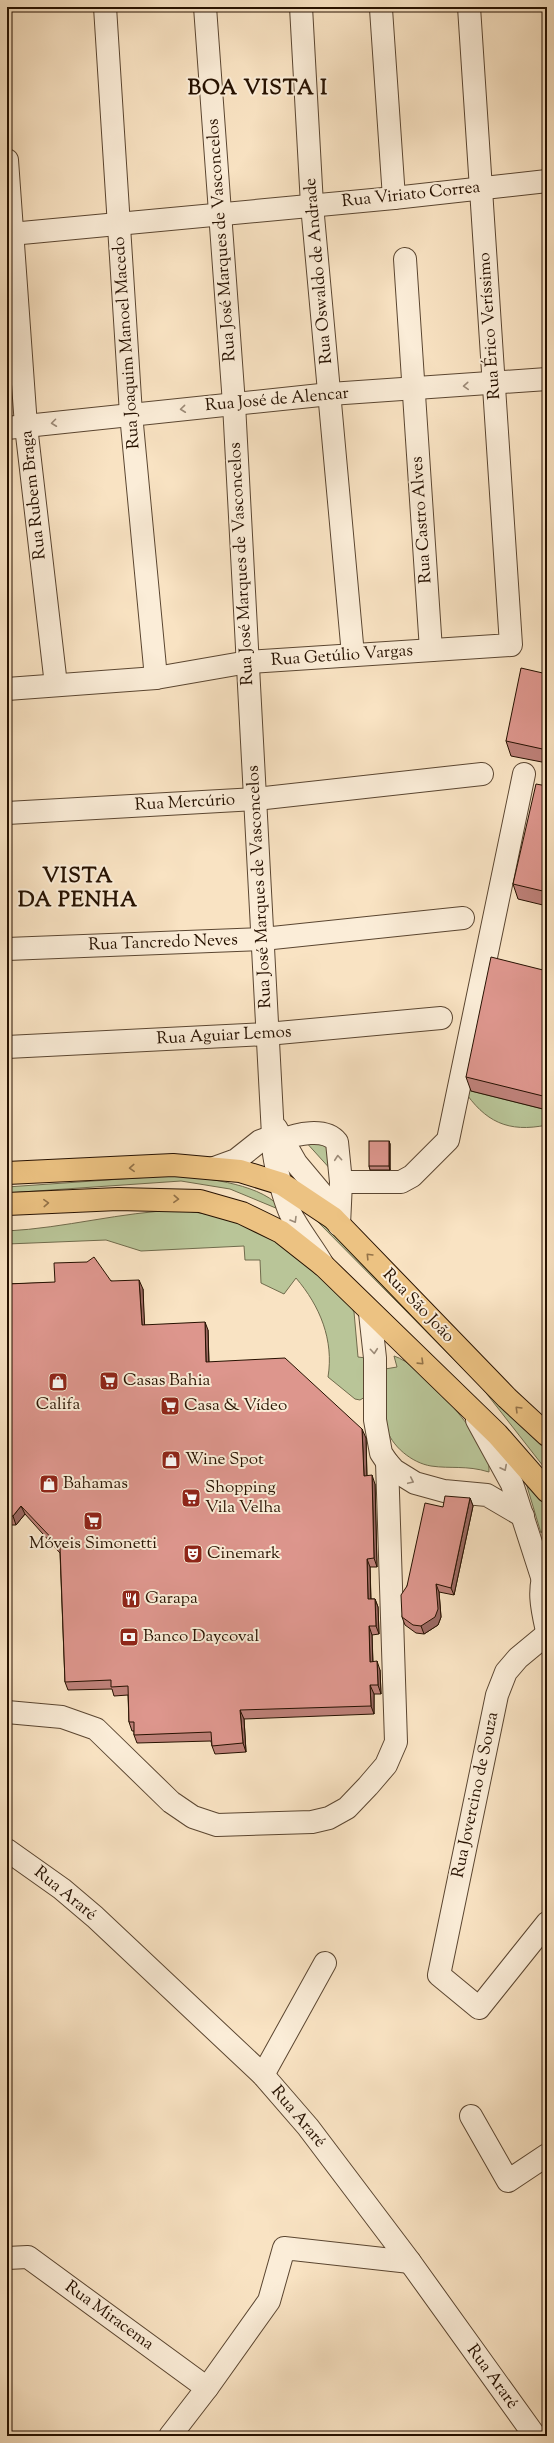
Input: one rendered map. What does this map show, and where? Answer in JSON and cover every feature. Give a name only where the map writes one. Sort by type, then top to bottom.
[{"type":"main road","name":"Rua São João","points":[[7,1173],[173,1165],[214,1168],[260,1175],[282,1184],[336,1222],[507,1398],[547,1436]]},
{"type":"main road","points":[[7,1204],[118,1199],[200,1201],[242,1213],[281,1232],[324,1266],[497,1434],[547,1491]]},
{"type":"street","name":"Rua Joaquim Manoel Macedo","points":[[105,7],[131,414],[156,678]]},
{"type":"street","name":"Rua José Marques de Vasconcelos","points":[[205,7],[234,404],[264,939],[267,1034],[276,1132],[275,1164],[293,1220],[313,1246],[324,1266]]},
{"type":"street","name":"Rua Oswaldo de Andrade","points":[[301,7],[312,205],[353,655]]},
{"type":"street","name":"Rua Érico Veríssimo","points":[[469,7],[510,645]]},
{"type":"street","points":[[381,9],[394,198]]},
{"type":"street","name":"Rua Rubem Braga","points":[[7,160],[11,234],[17,427],[56,685]]},
{"type":"street","name":"Rua Viriato Correa","points":[[11,234],[394,198],[481,187],[547,181]]},
{"type":"street","name":"Rua Castro Alves","points":[[405,259],[430,650]]},
{"type":"street","name":"Rua José de Alencar","points":[[17,427],[330,394],[414,390],[547,379]]},
{"type":"street","name":"Rua Getúlio Vargas","points":[[7,689],[156,678],[248,662],[510,645]]},
{"type":"street","name":"Rua Mercúrio","points":[[7,813],[256,799],[482,774]]},
{"type":"street","points":[[341,1182],[401,1182],[417,1171],[448,1140],[524,774]]},
{"type":"street","name":"Rua Tancredo Neves","points":[[7,949],[264,939],[463,918]]},
{"type":"street","name":"Rua Aguiar Lemos","points":[[7,1047],[267,1034],[441,1018]]},
{"type":"street","name":"Rua José Marques de Vasconcelos","points":[[276,1132],[296,1163],[322,1194],[336,1222]]},
{"type":"street","points":[[214,1168],[236,1160],[260,1141],[276,1132],[311,1133],[335,1139],[337,1142],[341,1182],[336,1222]]},
{"type":"street","points":[[370,1312],[375,1358],[375,1420],[381,1453],[387,1462],[394,1470],[415,1483],[444,1491],[487,1495],[523,1516]]},
{"type":"street","points":[[471,1410],[512,1484],[545,1571],[541,1604],[547,1633]]},
{"type":"street","points":[[7,1712],[62,1717],[96,1729],[171,1802],[193,1817],[217,1825],[312,1822],[329,1818],[347,1808],[386,1765],[396,1742],[387,1462]]},
{"type":"street","name":"Rua Jovercino de Souza","points":[[547,1633],[518,1658],[506,1672],[497,1695],[439,1975],[479,2008],[547,1923]]},
{"type":"street","name":"Rua Araré","points":[[7,1850],[56,1885],[95,1918],[263,2075],[308,2127],[410,2262],[535,2436]]},
{"type":"street","points":[[263,2075],[325,1963]]},
{"type":"street","points":[[471,2116],[508,2181],[547,2155]]},
{"type":"street","points":[[170,2436],[208,2388],[269,2301],[284,2248],[410,2262]]},
{"type":"street","name":"Rua Miracema","points":[[7,2258],[28,2257],[208,2388]]},
{"type":"green space","points":[[463,1089],[547,1110],[547,1125],[521,1127],[509,1126],[499,1122],[480,1110]]},
{"type":"green space","points":[[325,1135],[333,1172],[304,1140]]},
{"type":"green space","points":[[179,1175],[220,1181],[250,1189],[275,1202],[283,1211],[230,1189],[181,1181],[7,1193],[7,1187]]},
{"type":"green space","points":[[179,1210],[208,1214],[245,1224],[268,1235],[304,1261],[349,1303],[354,1312],[358,1357],[366,1358],[365,1397],[360,1400],[355,1399],[328,1377],[329,1350],[327,1337],[318,1312],[305,1289],[296,1278],[284,1294],[261,1283],[260,1260],[245,1260],[244,1246],[141,1251],[106,1240],[7,1244],[7,1231],[50,1227],[157,1211]]},
{"type":"green space","points":[[316,1220],[339,1232],[547,1445],[547,1471],[483,1389]]},
{"type":"green space","points":[[394,1356],[418,1371],[460,1415],[472,1431],[487,1456],[489,1462],[489,1472],[466,1468],[438,1467],[424,1464],[403,1452],[392,1441],[386,1427],[384,1398],[385,1369],[397,1367]]},
{"type":"green space","points":[[529,1482],[542,1500],[547,1511],[547,1518],[541,1533],[526,1483]]},
{"type":"building","points":[[521,668],[547,674],[547,750],[506,741]]},
{"type":"building","points":[[536,784],[547,786],[547,892],[513,884]]},
{"type":"building","points":[[491,957],[547,971],[547,1097],[466,1077]]},
{"type":"building","points":[[369,1141],[389,1141],[389,1166],[369,1166]]},
{"type":"building","name":"Shopping Vila Velha","points":[[94,1257],[111,1281],[139,1280],[142,1325],[205,1322],[206,1362],[285,1358],[362,1429],[364,1476],[372,1475],[374,1558],[367,1559],[368,1599],[375,1599],[376,1626],[369,1626],[370,1662],[377,1661],[378,1685],[370,1685],[371,1706],[240,1710],[243,1743],[212,1746],[211,1732],[134,1735],[134,1722],[129,1722],[128,1686],[111,1687],[111,1680],[65,1682],[60,1547],[21,1506],[13,1516],[7,1516],[7,1284],[55,1282],[54,1263],[87,1262]]},
{"type":"building","points":[[445,1496],[470,1498],[451,1588],[436,1584],[438,1609],[435,1617],[421,1626],[413,1625],[402,1617],[401,1595],[407,1586],[425,1503],[443,1507]]},
{"type":"place","name":"Casas Bahia","points":[[109,1381]]},
{"type":"place","name":"Califa","points":[[58,1382]]},
{"type":"place","name":"Casa & Vídeo","points":[[170,1406]]},
{"type":"place","name":"Wine Spot","points":[[171,1460]]},
{"type":"place","name":"Bahamas","points":[[49,1484]]},
{"type":"place","name":"Shopping Vila Velha","points":[[191,1498]]},
{"type":"place","name":"Móveis Simonetti","points":[[93,1521]]},
{"type":"place","name":"Cinemark","points":[[193,1554]]},
{"type":"place","name":"Garapa","points":[[131,1599]]},
{"type":"place","name":"Banco Daycoval","points":[[129,1637]]},
{"type":"district","name":"BOA VISTA I","points":[[258,89]]},
{"type":"district","name":"VISTA DA PENHA","points":[[78,889]]}]
